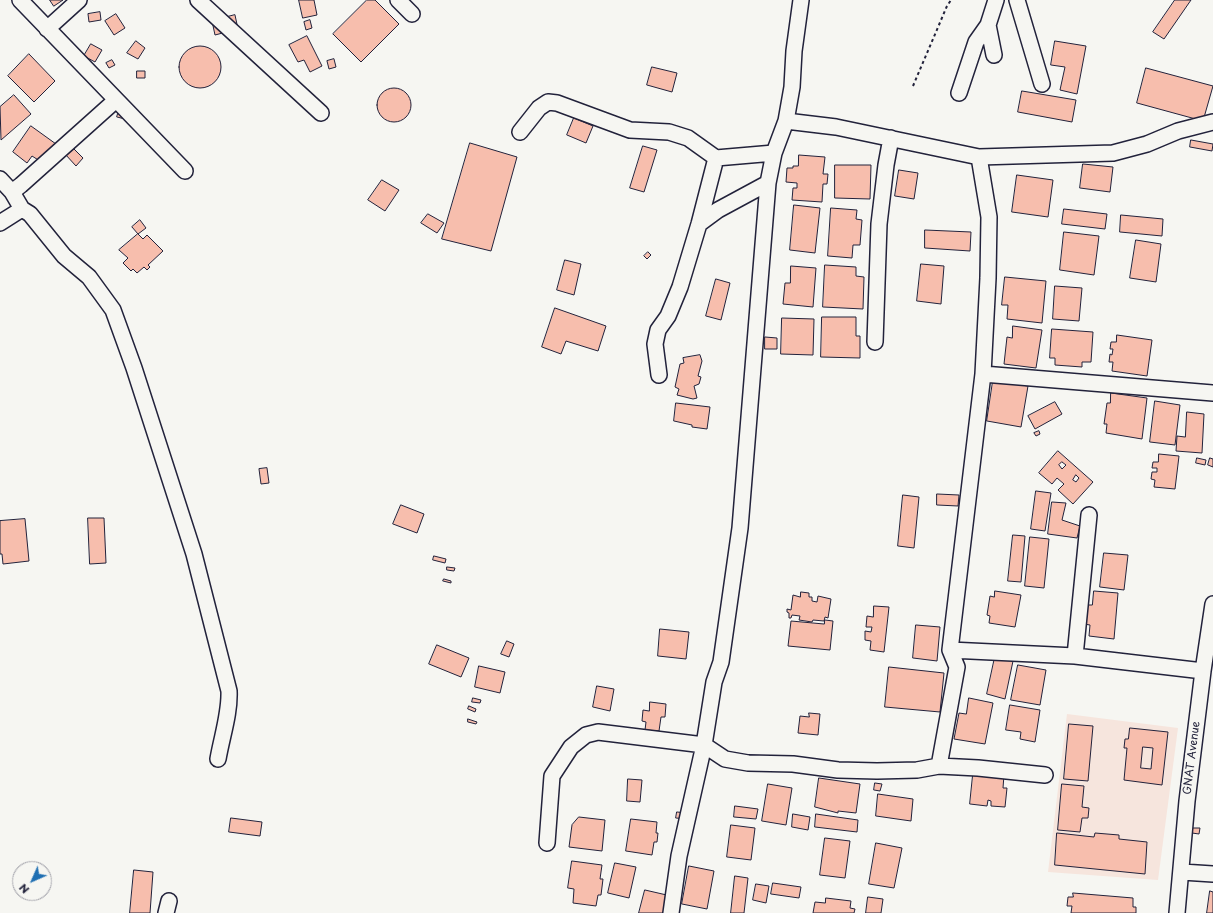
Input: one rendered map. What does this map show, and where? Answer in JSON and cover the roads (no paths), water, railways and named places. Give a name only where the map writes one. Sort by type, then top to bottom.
[{"type":"street","points":[[20,0],[185,171]]},
{"type":"street","points":[[47,29],[79,0]]},
{"type":"street","points":[[198,0],[321,113]]},
{"type":"street","points":[[398,0],[412,14]]},
{"type":"street","points":[[671,913],[679,856],[704,745],[714,682],[721,662],[740,528],[768,183],[774,153],[786,121],[792,87],[794,51],[801,0]]},
{"type":"street","points":[[959,93],[976,42],[988,25],[996,0]]},
{"type":"street","points":[[1017,0],[1042,84]]},
{"type":"street","points":[[988,25],[994,55]]},
{"type":"street","points":[[12,192],[22,185],[116,100]]},
{"type":"street","points":[[520,132],[539,108],[548,102],[557,103],[630,130],[669,132],[688,138],[716,158],[774,153]]},
{"type":"street","points":[[786,121],[836,127],[979,157],[1112,153],[1147,144],[1178,131],[1213,122]]},
{"type":"street","points":[[875,342],[879,224],[886,165],[891,138]]},
{"type":"street","points":[[939,766],[957,667],[950,650],[983,374],[988,278],[988,217],[979,157]]},
{"type":"street","points":[[659,375],[655,344],[658,330],[668,316],[680,287],[699,224],[716,158]]},
{"type":"street","points":[[0,179],[12,192],[22,209],[30,214],[64,256],[89,277],[113,310],[134,368],[194,554],[229,691],[229,706],[224,723],[218,759]]},
{"type":"street","points":[[699,224],[718,210],[768,183]]},
{"type":"street","points":[[0,223],[22,209]]},
{"type":"street","points":[[983,374],[1213,393]]},
{"type":"street","points":[[1075,656],[1089,515]]},
{"type":"street","name":"GNAT Avenue","points":[[1177,913],[1182,872],[1187,801],[1213,604]]},
{"type":"street","points":[[950,650],[1075,656],[1203,671]]},
{"type":"street","points":[[546,843],[552,776],[571,747],[586,735],[598,732],[704,745],[725,759],[748,763],[793,764],[838,770],[878,771],[916,770],[939,766],[978,768],[1045,775]]},
{"type":"street","points":[[1182,872],[1213,874]]}]
